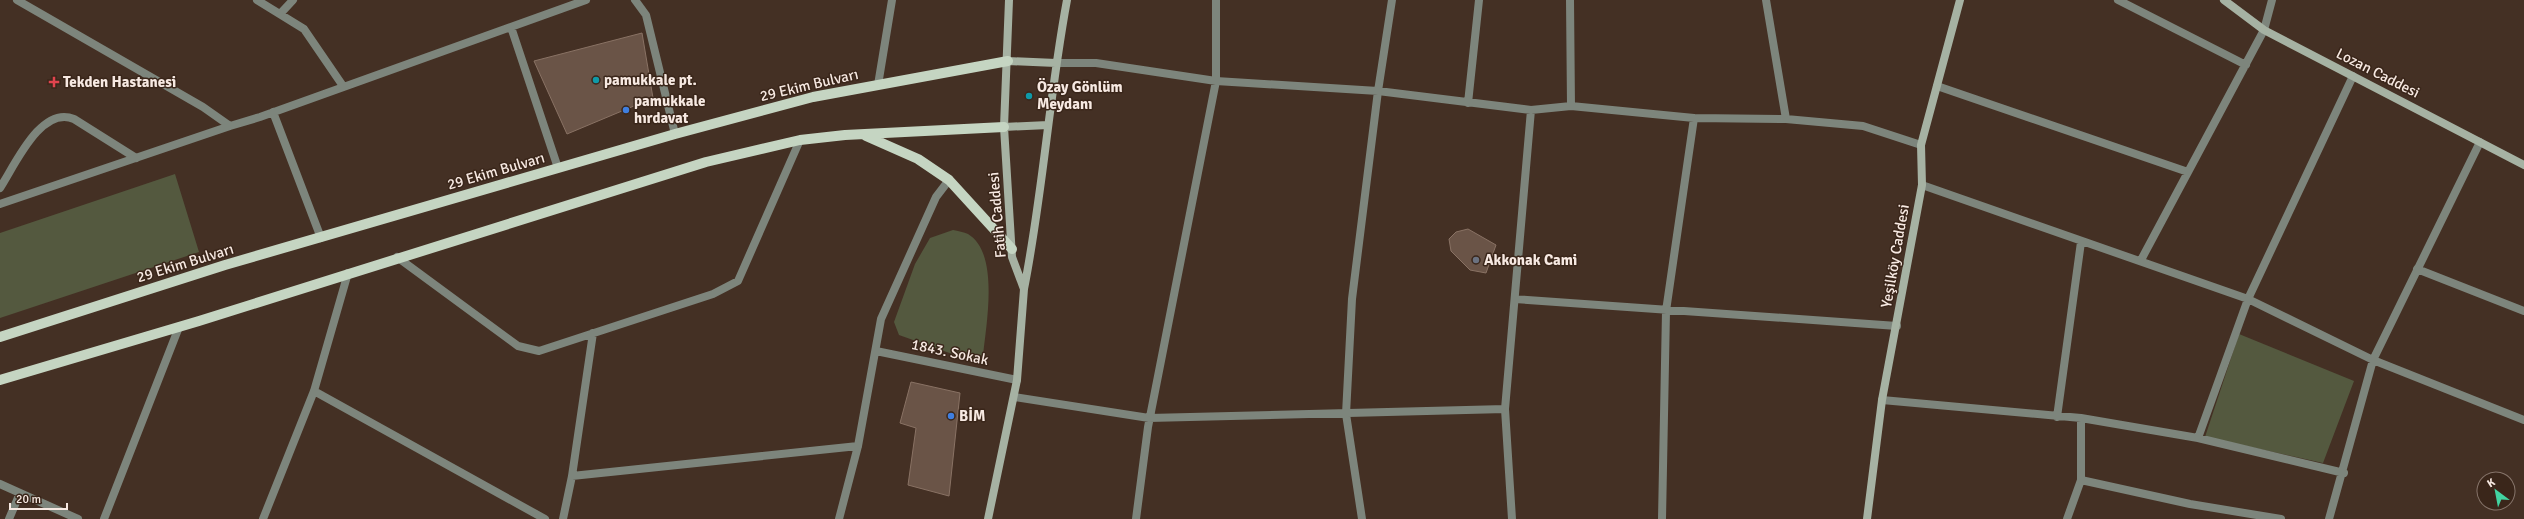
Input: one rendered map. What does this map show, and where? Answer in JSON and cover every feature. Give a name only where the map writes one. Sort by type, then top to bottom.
[{"type":"main road","name":"Fatih Caddesi","points":[[988,519],[1017,380],[1024,290],[1012,257],[1004,127],[1008,61],[1009,0]]},
{"type":"main road","points":[[1024,290],[1039,209],[1056,63],[1067,0]]},
{"type":"main road","name":"Yeşilköy Caddesi","points":[[1867,519],[1882,400],[1897,326],[1922,185],[1921,145],[1960,0]]},
{"type":"main road","name":"Lozan Caddesi","points":[[2224,0],[2264,30],[2524,164]]},
{"type":"main road","name":"29 Ekim Bulvarı","points":[[0,337],[216,268],[675,134],[813,97],[1008,61]]},
{"type":"main road","points":[[1008,61],[1056,63]]},
{"type":"main road","points":[[0,380],[179,327],[397,257],[706,162],[800,140],[862,134],[1048,125]]},
{"type":"main road","points":[[862,134],[918,159],[948,180],[1012,249]]},
{"type":"street","points":[[17,0],[202,106],[230,126]]},
{"type":"street","points":[[257,0],[304,29],[343,86]]},
{"type":"street","points":[[280,14],[293,0]]},
{"type":"street","points":[[0,204],[273,112],[586,0]]},
{"type":"street","points":[[635,0],[646,15],[675,134]]},
{"type":"street","points":[[878,85],[892,0]]},
{"type":"street","points":[[1136,519],[1149,418],[1216,81],[1216,0]]},
{"type":"street","points":[[1362,519],[1346,414],[1352,299],[1378,91],[1392,0]]},
{"type":"street","points":[[1468,103],[1479,0]]},
{"type":"street","points":[[1570,0],[1571,106]]},
{"type":"street","points":[[1766,0],[1786,119]]},
{"type":"street","points":[[2118,0],[2246,65]]},
{"type":"street","points":[[2141,260],[2264,30],[2272,0]]},
{"type":"street","points":[[511,27],[558,168]]},
{"type":"street","points":[[1056,63],[1096,62],[1216,81],[1378,91],[1531,110],[1571,106],[1694,118],[1786,119],[1863,126],[1921,145]]},
{"type":"street","points":[[2198,438],[2248,299],[2353,76]]},
{"type":"street","points":[[1937,86],[2188,172]]},
{"type":"street","points":[[1512,519],[1505,409],[1531,110]]},
{"type":"street","points":[[273,112],[321,238]]},
{"type":"street","points":[[0,188],[37,131],[47,121],[55,117],[66,116],[74,119],[136,158]]},
{"type":"street","points":[[1662,519],[1666,310],[1694,118]]},
{"type":"street","points":[[397,257],[518,346],[539,351],[713,294],[738,281],[800,140]]},
{"type":"street","points":[[2329,519],[2344,473],[2373,360],[2480,142]]},
{"type":"street","points":[[839,519],[858,446],[881,319],[936,197],[948,180]]},
{"type":"street","points":[[1922,185],[2081,242],[2141,260],[2248,299],[2373,360],[2524,420]]},
{"type":"street","points":[[2057,417],[2081,242]]},
{"type":"street","points":[[2418,269],[2524,311]]},
{"type":"street","points":[[265,518],[314,391],[348,273]]},
{"type":"street","points":[[1514,299],[1897,326]]},
{"type":"street","points":[[104,519],[179,327]]},
{"type":"street","points":[[563,519],[572,476],[593,333]]},
{"type":"street","name":"1843. Sokak","points":[[876,351],[1017,380]]},
{"type":"street","points":[[314,391],[545,519]]},
{"type":"street","points":[[1014,397],[1149,418],[1505,409]]},
{"type":"street","points":[[1882,400],[2081,418],[2198,438],[2344,473]]},
{"type":"street","points":[[2066,519],[2081,480],[2081,418]]},
{"type":"street","points":[[572,476],[858,446]]},
{"type":"street","points":[[2081,480],[2190,504],[2281,519]]},
{"type":"street","points":[[0,484],[78,519]]},
{"type":"street","points":[[9,519],[20,493]]},
{"type":"green space","points":[[175,174],[199,252],[0,318],[0,233]]},
{"type":"green space","points":[[953,230],[968,234],[978,243],[984,257],[988,273],[988,309],[983,356],[972,361],[899,335],[894,322],[915,264],[930,238]]},
{"type":"green space","points":[[2239,334],[2354,381],[2323,463],[2205,437]]},
{"type":"building","name":"pamukkale pt.","points":[[642,33],[653,98],[567,134],[534,61]]},
{"type":"building","name":"Akkonak Cami","points":[[1468,229],[1496,245],[1486,273],[1470,270],[1451,251],[1449,239],[1456,232]]},
{"type":"building","points":[[911,382],[960,393],[949,496],[908,485],[916,428],[900,423]]},
{"type":"place","name":"pamukkale pt.","points":[[596,80]]},
{"type":"place","name":"Tekden Hastanesi","points":[[54,82]]},
{"type":"place","name":"Özay Gönlüm Meydanı","points":[[1029,96]]},
{"type":"place","name":"pamukkale hırdavat","points":[[626,110]]},
{"type":"place","name":"Akkonak Cami","points":[[1476,260]]},
{"type":"place","name":"BİM","points":[[951,416]]}]
